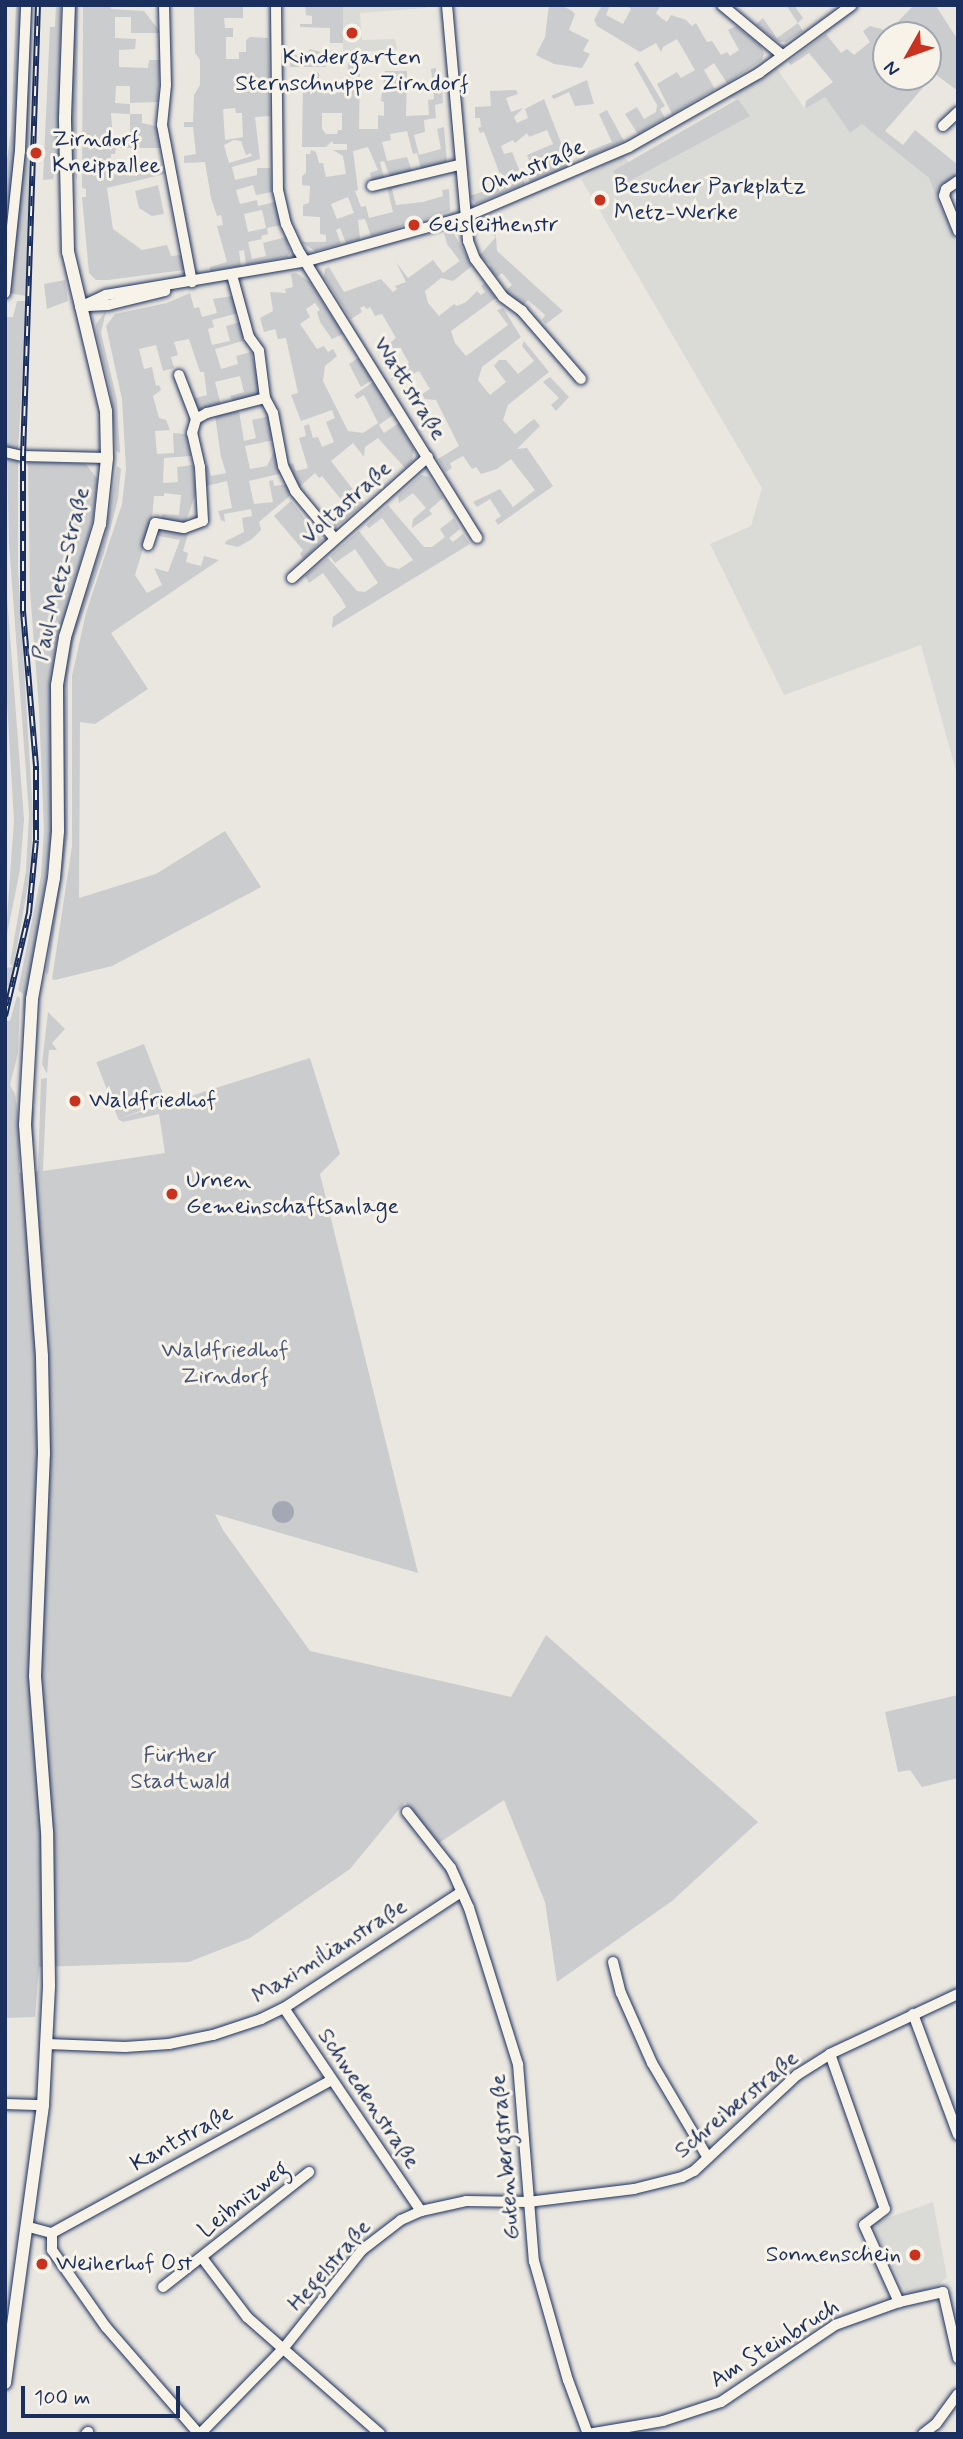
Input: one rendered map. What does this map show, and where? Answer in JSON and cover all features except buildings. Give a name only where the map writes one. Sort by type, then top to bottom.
[{"type":"street","points":[[5,293],[20,151],[26,5]]},
{"type":"street","name":"Paul-Metz-Straße","points":[[5,2383],[9,2336],[29,2227],[47,2044],[47,1832],[35,1676],[44,1454],[42,1368],[25,1149],[30,1029],[54,878],[58,831],[57,685],[65,637],[100,524],[107,458],[106,411],[68,252],[65,118],[69,5]]},
{"type":"street","points":[[164,5],[166,85],[162,125],[192,282]]},
{"type":"street","name":"Wattstraße","points":[[276,5],[278,190],[286,224],[477,538]]},
{"type":"street","points":[[446,5],[468,241],[475,259],[503,297],[522,312],[581,379]]},
{"type":"street","points":[[722,5],[782,55]]},
{"type":"street","name":"Ohmstraße","points":[[80,307],[106,295],[307,261],[465,217],[614,154],[759,73],[852,5]]},
{"type":"street","points":[[943,126],[958,112]]},
{"type":"street","points":[[372,186],[459,165]]},
{"type":"street","points":[[958,181],[946,189],[944,197],[958,231]]},
{"type":"street","points":[[232,275],[249,337],[259,351],[265,398],[272,412],[283,466],[295,491],[335,539]]},
{"type":"street","points":[[148,545],[155,523],[184,528],[203,521],[200,467],[192,433],[196,419],[179,375]]},
{"type":"street","points":[[196,419],[207,413],[265,398]]},
{"type":"street","points":[[5,452],[23,456],[107,458]]},
{"type":"street","name":"Voltastraße","points":[[292,578],[428,457]]},
{"type":"street","name":"Gutenbergstraße","points":[[407,1812],[451,1868],[521,2073],[534,2261],[568,2380],[588,2434]]},
{"type":"street","name":"Maximilianstraße","points":[[47,2044],[125,2047],[169,2044],[232,2029],[284,2008],[461,1892]]},
{"type":"street","points":[[613,1962],[621,1993],[652,2063],[708,2158]]},
{"type":"street","name":"Schreiberstraße","points":[[528,2202],[666,2183],[694,2171],[797,2075],[830,2054],[958,1994]]},
{"type":"street","name":"Schwedenstraße","points":[[284,2008],[421,2211]]},
{"type":"street","points":[[913,2014],[958,2135]]},
{"type":"street","points":[[830,2054],[885,2209],[864,2225],[899,2302]]},
{"type":"street","name":"Kantstraße","points":[[52,2232],[331,2080]]},
{"type":"street","points":[[5,2104],[43,2105]]},
{"type":"street","name":"Leibnizweg","points":[[163,2287],[203,2259],[310,2172]]},
{"type":"street","name":"Hegelstraße","points":[[200,2434],[283,2349],[362,2250],[382,2232],[421,2211],[466,2201],[528,2202]]},
{"type":"street","points":[[29,2227],[52,2232],[52,2250],[106,2327],[200,2434]]},
{"type":"street","name":"Leibnizweg","points":[[203,2259],[247,2317],[380,2434]]},
{"type":"street","name":"Am Steinbruch","points":[[588,2434],[663,2421],[721,2402],[835,2325],[899,2302],[943,2292],[958,2358]]},
{"type":"street","points":[[923,2434],[936,2424],[958,2394]]},
{"type":"shaded area","name":"Kindergarten Sternschnuppe Zirndorf","points":[[343,5],[426,5],[426,8],[360,13],[362,40],[395,39],[397,49],[343,53]]},
{"type":"shaded area","points":[[775,66],[805,109],[825,97],[850,133],[862,123],[929,178],[958,247],[958,778],[921,645],[784,695],[710,544],[751,526],[762,488],[581,179],[622,155],[629,162],[737,100],[728,96]]},
{"type":"shaded area","points":[[283,1501],[291,1504],[294,1512],[291,1520],[283,1523],[275,1520],[272,1512],[275,1504]]},
{"type":"shaded area","name":"Sonnenschein","points":[[933,2202],[947,2277],[937,2286],[918,2293],[906,2292],[875,2232],[876,2222]]},
{"type":"green space","points":[[16,5],[23,5],[17,151],[5,267],[5,172],[11,133]]},
{"type":"green space","points":[[28,5],[32,5],[27,296],[8,293]]},
{"type":"green space","points":[[56,5],[61,5],[59,155],[53,179],[43,180],[50,27],[55,27]]},
{"type":"green space","points":[[74,5],[78,5],[77,181],[70,154]]},
{"type":"green space","points":[[83,5],[110,5],[111,9],[144,11],[161,33],[131,33],[131,17],[115,17],[115,38],[136,39],[135,49],[119,50],[119,67],[148,68],[149,60],[160,60],[158,102],[130,103],[130,86],[116,86],[115,103],[130,104],[130,114],[142,114],[142,123],[159,127],[160,148],[116,148],[115,154],[111,154],[110,174],[137,176],[138,161],[151,161],[151,167],[164,168],[165,174],[107,188],[113,229],[142,250],[167,245],[171,256],[182,255],[184,270],[96,280],[89,273],[82,197],[86,197],[86,189],[82,188]],"holes":[[[111,113],[130,114],[130,139],[113,139]]]},
{"type":"green space","points":[[194,5],[243,5],[243,18],[224,18],[225,28],[233,28],[233,37],[226,37],[226,59],[239,59],[239,52],[246,52],[246,40],[250,37],[268,38],[270,116],[255,117],[260,159],[232,167],[235,180],[257,175],[257,168],[270,168],[272,192],[256,195],[253,185],[236,190],[240,204],[257,200],[258,206],[275,202],[281,225],[267,228],[268,234],[261,236],[262,239],[248,242],[252,259],[266,256],[263,243],[286,237],[290,253],[287,257],[246,265],[244,250],[239,251],[241,266],[210,271],[210,267],[227,262],[217,226],[223,225],[221,215],[217,216],[211,198],[205,162],[184,163],[184,156],[196,154],[193,127],[184,127],[184,122],[193,122],[194,95],[200,85],[200,60],[195,53]],"holes":[[[235,108],[236,113],[242,113],[243,137],[225,140],[223,109]],[[234,140],[241,141],[246,155],[251,153],[252,156],[229,163],[224,145]],[[262,210],[266,228],[248,232],[244,214]]]},
{"type":"green space","points":[[305,5],[343,5],[343,43],[330,43],[330,28],[300,27],[300,24],[312,24],[312,16],[306,15]]},
{"type":"green space","points":[[549,5],[561,5],[572,11],[575,14],[569,30],[589,40],[583,51],[590,54],[582,68],[554,64],[536,55],[545,37]]},
{"type":"green space","points":[[602,5],[610,5],[606,15],[623,24],[631,9],[625,5],[661,5],[656,13],[661,18],[667,22],[671,15],[686,20],[692,26],[696,23],[707,42],[712,41],[721,55],[727,52],[730,56],[739,50],[728,30],[736,26],[760,45],[764,53],[762,60],[727,83],[714,63],[704,70],[715,89],[672,114],[657,84],[677,72],[681,78],[695,70],[677,39],[663,47],[661,52],[656,43],[640,52],[597,26],[594,20]]},
{"type":"green space","points":[[786,5],[794,5],[803,18],[798,23]]},
{"type":"green space","points":[[914,5],[936,6],[958,40],[958,91],[942,79],[942,21],[899,21]]},
{"type":"green space","points":[[763,18],[777,38],[798,23],[803,31],[786,42],[778,42],[756,24]]},
{"type":"green space","points":[[870,26],[872,91],[920,91],[885,131],[903,145],[915,130],[958,165],[958,177],[936,196],[929,178],[862,124],[850,133],[825,97],[805,109],[806,101],[833,82],[809,53],[791,65],[788,62],[826,34],[841,53],[847,49],[854,55],[870,42],[863,31]]},
{"type":"green space","points":[[310,49],[324,53],[324,50],[330,49],[333,57],[327,57],[326,67],[290,67],[290,54],[305,57]]},
{"type":"green space","points":[[638,61],[665,106],[660,109],[665,118],[638,134],[625,114],[637,107],[644,119],[656,112],[657,105],[634,64]]},
{"type":"green space","points":[[348,62],[360,70],[359,129],[378,129],[378,115],[384,116],[384,102],[381,101],[385,71],[407,71],[406,116],[429,115],[428,100],[434,99],[431,69],[436,68],[436,75],[441,75],[443,103],[435,105],[436,118],[424,120],[425,132],[414,135],[419,155],[441,149],[437,129],[444,127],[447,162],[421,169],[417,153],[413,154],[407,131],[390,134],[391,140],[382,142],[387,161],[407,157],[412,171],[390,177],[384,161],[380,162],[384,178],[372,181],[370,173],[378,170],[368,147],[353,151],[358,190],[355,191],[361,207],[366,206],[369,218],[393,212],[387,187],[400,183],[401,186],[392,189],[396,205],[423,202],[443,196],[442,190],[449,189],[450,211],[371,236],[365,219],[358,220],[360,239],[346,243],[340,228],[336,230],[341,244],[315,251],[301,242],[326,242],[326,235],[320,234],[320,217],[303,216],[303,205],[309,203],[310,186],[302,185],[302,176],[306,173],[306,154],[310,154],[311,150],[316,152],[319,163],[323,163],[326,177],[346,174],[343,156],[333,150],[347,150],[347,144],[333,144],[332,141],[326,147],[302,147],[303,81],[314,81],[314,71],[319,73],[320,92],[336,94],[337,91],[347,91]],"holes":[[[322,113],[342,113],[342,130],[338,130],[337,134],[326,134],[322,129]],[[348,197],[354,213],[337,219],[331,204]]]},
{"type":"green space","points":[[587,80],[594,104],[575,106],[569,92],[554,99],[551,96]]},
{"type":"green space","points":[[516,90],[518,94],[506,98],[511,112],[523,108],[514,117],[517,123],[528,118],[525,109],[544,99],[570,166],[530,182],[526,171],[532,168],[527,155],[553,144],[547,130],[529,137],[527,133],[515,143],[513,140],[501,146],[504,154],[512,152],[525,184],[476,204],[469,196],[504,185],[484,132],[480,133],[478,128],[481,127],[480,118],[475,118],[475,107],[491,106],[490,91]]},
{"type":"green space","points":[[738,99],[750,116],[622,185],[613,171]]},
{"type":"green space","points":[[607,110],[624,141],[584,159],[582,154],[612,142],[599,114]]},
{"type":"green space","points":[[158,185],[164,214],[152,216],[139,208],[135,191]]},
{"type":"green space","points":[[493,218],[496,237],[485,228]]},
{"type":"green space","points":[[453,232],[472,266],[453,281],[441,278],[425,291],[428,303],[439,316],[454,304],[457,306],[466,302],[477,291],[481,295],[485,292],[481,286],[485,283],[496,298],[451,331],[455,343],[466,356],[508,325],[497,310],[503,308],[521,337],[482,367],[478,380],[490,395],[506,382],[494,366],[499,360],[506,360],[518,374],[534,361],[522,346],[524,341],[549,372],[508,405],[503,420],[515,434],[534,419],[540,426],[517,449],[527,448],[553,486],[498,525],[495,520],[501,516],[490,499],[477,507],[473,502],[500,489],[513,507],[535,490],[511,459],[497,469],[481,474],[476,467],[472,469],[463,456],[450,463],[452,468],[446,472],[438,459],[459,446],[436,400],[425,399],[422,394],[430,389],[419,371],[402,380],[399,375],[390,381],[396,371],[409,363],[401,349],[395,352],[390,343],[396,338],[382,314],[375,316],[370,307],[367,309],[364,306],[360,308],[362,312],[351,319],[324,277],[325,269],[329,267],[344,292],[381,279],[393,292],[397,289],[395,286],[406,282],[396,262],[408,278],[433,260],[443,273],[460,261],[447,244],[444,233]]},
{"type":"green space","points":[[496,237],[497,251],[563,311],[546,324],[542,320],[545,315],[528,300],[522,306],[504,292],[512,285],[502,273],[497,277],[489,268],[491,265],[479,256]]},
{"type":"green space","points":[[296,273],[310,282],[343,334],[332,339],[320,322],[317,312],[320,310],[315,303],[306,309],[310,317],[300,324],[317,349],[324,346],[328,352],[333,349],[337,356],[325,366],[323,381],[348,431],[363,433],[378,423],[364,395],[357,399],[354,395],[373,382],[393,415],[379,425],[384,433],[399,423],[414,450],[412,461],[405,468],[378,438],[365,447],[364,457],[353,443],[331,461],[364,504],[334,529],[327,522],[333,517],[335,520],[348,508],[322,476],[319,478],[315,473],[297,489],[286,466],[293,463],[296,471],[308,468],[299,438],[306,436],[304,426],[309,424],[313,438],[318,437],[322,447],[334,442],[326,422],[335,418],[332,410],[301,421],[291,395],[298,393],[286,338],[278,339],[275,329],[264,332],[260,318],[273,311],[270,292],[286,293],[285,289],[293,287],[291,274]]},
{"type":"green space","points":[[65,280],[68,301],[47,309],[44,284]]},
{"type":"green space","points":[[190,293],[194,308],[199,307],[202,317],[217,313],[213,299],[232,296],[238,313],[212,320],[214,327],[208,329],[212,345],[230,341],[226,326],[241,322],[246,340],[215,349],[221,369],[238,364],[236,356],[251,352],[260,389],[257,395],[233,402],[230,396],[244,392],[240,376],[215,382],[221,405],[202,409],[189,400],[207,395],[204,372],[200,372],[189,339],[174,342],[178,355],[171,357],[174,368],[163,371],[156,345],[139,349],[144,369],[152,367],[156,386],[159,385],[161,390],[153,396],[159,418],[166,420],[170,430],[155,431],[157,454],[174,453],[173,433],[186,434],[191,456],[164,458],[163,483],[178,482],[177,467],[193,465],[196,493],[185,524],[162,521],[162,514],[179,515],[181,495],[164,493],[164,496],[154,496],[152,519],[135,575],[147,593],[162,585],[154,568],[168,572],[180,540],[154,535],[155,530],[162,528],[188,534],[183,551],[188,553],[186,562],[201,566],[204,556],[219,560],[111,633],[148,689],[95,724],[80,722],[79,898],[156,874],[225,831],[261,887],[112,966],[55,980],[52,979],[72,846],[72,676],[86,613],[122,504],[126,469],[122,399],[106,326],[115,314],[167,303]]},
{"type":"green space","points":[[17,301],[27,301],[18,450],[5,446],[5,317],[13,317]]},
{"type":"green space","points":[[106,311],[101,333],[117,400],[120,453],[116,451],[111,394],[97,336],[96,324]]},
{"type":"green space","points":[[358,358],[372,380],[361,387],[349,364]]},
{"type":"green space","points":[[550,377],[569,397],[556,411],[551,405],[559,398],[543,382]]},
{"type":"green space","points":[[239,411],[244,441],[256,438],[252,420],[270,416],[274,440],[245,446],[250,469],[267,466],[275,449],[283,473],[249,481],[254,504],[273,502],[269,481],[273,480],[274,486],[288,484],[293,493],[259,522],[261,530],[252,539],[238,547],[225,544],[244,532],[242,518],[252,516],[251,509],[224,514],[225,522],[221,520],[218,511],[232,508],[227,481],[206,486],[203,467],[208,465],[211,476],[226,473],[215,416]]},
{"type":"green space","points":[[7,459],[18,461],[18,568],[33,815],[31,868],[10,987],[5,985],[5,968],[13,967],[10,963],[26,871],[29,814],[9,543]]},
{"type":"green space","points":[[28,462],[86,464],[98,480],[93,519],[57,643],[50,708],[52,829],[47,875],[23,1015],[23,994],[18,990],[41,876],[44,830],[30,591]]},
{"type":"green space","points":[[117,466],[121,469],[118,499],[104,553],[73,642],[68,675],[68,835],[48,975],[46,972],[61,870],[64,823],[63,691],[69,644],[106,532]]},
{"type":"green space","points":[[421,475],[429,477],[443,498],[429,510],[432,514],[412,528],[413,519],[426,508],[413,493],[399,503],[398,496]]},
{"type":"green space","points":[[291,501],[322,540],[304,559],[300,554],[303,550],[274,516]]},
{"type":"green space","points":[[388,505],[424,547],[432,547],[445,537],[440,529],[454,518],[460,529],[449,538],[453,542],[463,534],[470,544],[332,628],[333,617],[346,607],[323,573],[309,583],[305,576],[328,558],[357,591],[365,592],[378,583],[355,549],[335,563],[330,556],[359,531],[387,566],[399,569],[413,560],[382,518],[369,528],[366,525]]},
{"type":"green space","points":[[5,570],[24,819],[20,870],[5,944],[14,821],[5,667]]},
{"type":"green space","name":"Fürther Stadtwald","points":[[17,996],[20,998],[18,1053],[10,1085],[15,1094],[19,1120],[19,1173],[31,1172],[28,1123],[34,1107],[33,1172],[38,1171],[41,1079],[47,1078],[43,1171],[165,1153],[159,1114],[123,1122],[118,1119],[310,1058],[340,1154],[320,1174],[418,1573],[215,1514],[223,1530],[310,1651],[511,1697],[546,1635],[758,1822],[672,1901],[557,1982],[545,1902],[504,1800],[439,1843],[405,1802],[350,1869],[250,1938],[189,1962],[39,1967],[35,2017],[5,2018],[5,1021],[10,1021]]},
{"type":"green space","points":[[48,1012],[65,1029],[52,1043],[57,1050],[49,1050],[47,1074],[42,1064]]},
{"type":"green space","points":[[144,1044],[166,1101],[118,1119],[96,1062]]},
{"type":"green space","points":[[958,1695],[958,1778],[922,1787],[910,1770],[898,1772],[885,1712]]},
{"type":"railway","points":[[5,1016],[29,913],[36,840],[36,766],[23,611],[23,456],[38,5]]},
{"type":"place","name":"Kindergarten Sternschnuppe Zirndorf","points":[[352,33]]},
{"type":"place","name":"Zirndorf Kneippallee","points":[[36,153]]},
{"type":"place","name":"Besucher Parkplatz Metz-Werke","points":[[600,200]]},
{"type":"place","name":"Geisleithenstr","points":[[414,225]]},
{"type":"place","name":"Waldfriedhof","points":[[75,1101]]},
{"type":"place","name":"Urnen Gemeinschaftsanlage","points":[[172,1194]]},
{"type":"place","name":"Sonnenschein","points":[[915,2255]]},
{"type":"place","name":"Weiherhof Ost","points":[[42,2264]]},
{"type":"park label","name":"Waldfriedhof Zirndorf","points":[[225,1364]]}]
